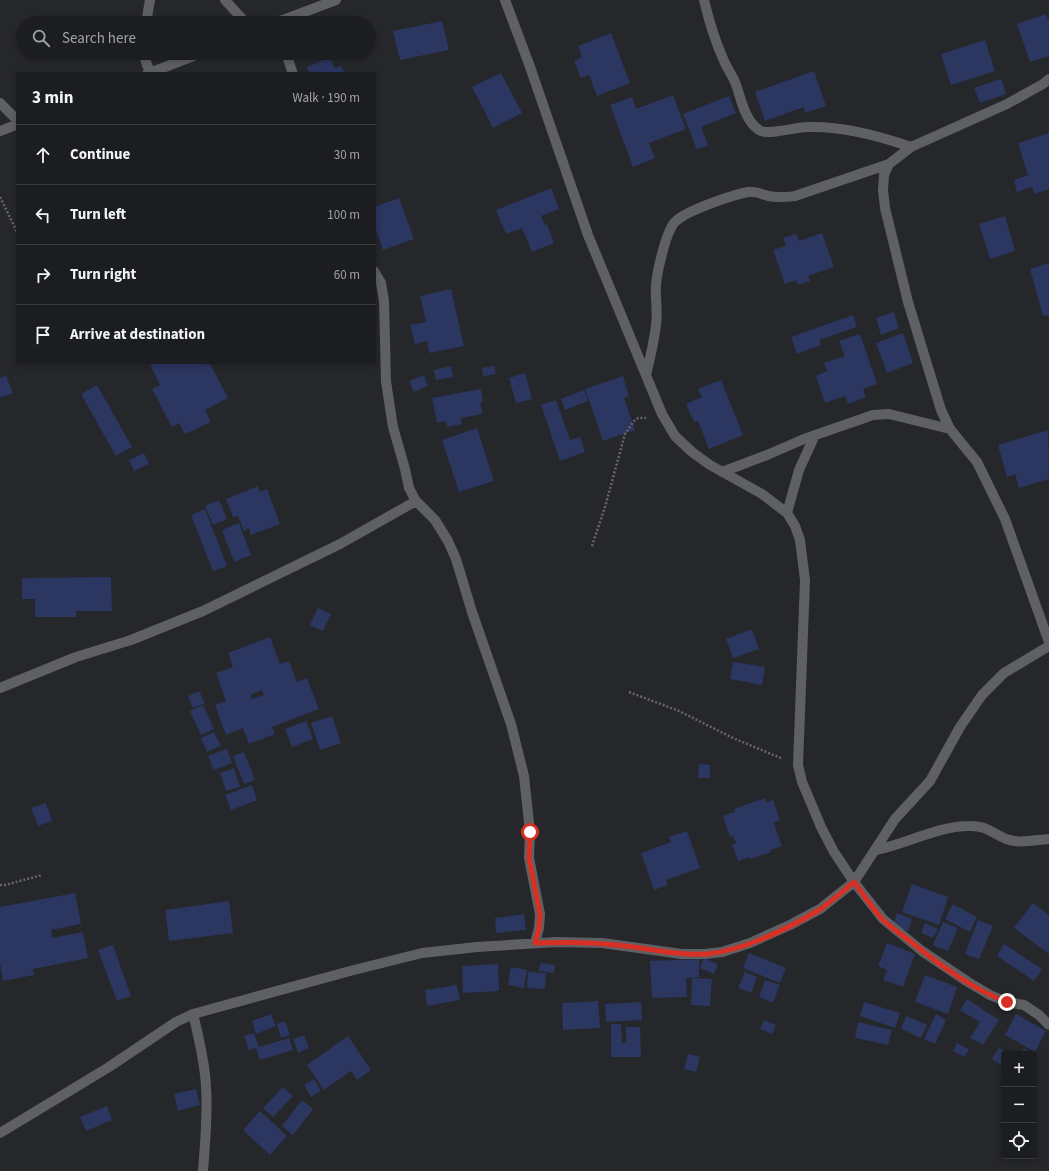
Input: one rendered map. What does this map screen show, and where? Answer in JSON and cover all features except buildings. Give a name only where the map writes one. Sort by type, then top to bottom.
[{"type":"street","points":[[147,16],[150,0]]},
{"type":"street","points":[[225,0],[240,16]]},
{"type":"street","points":[[296,16],[336,0]]},
{"type":"street","points":[[504,0],[530,64],[588,235],[662,414],[675,436],[692,452],[722,472],[762,494],[787,513],[795,526],[800,540],[805,580],[798,765],[802,782],[821,827],[834,852],[854,882],[883,919],[922,951],[990,996],[1007,1002],[1024,1005],[1039,1015],[1049,1025]]},
{"type":"street","points":[[704,0],[714,37],[724,61],[734,80],[748,117],[759,130],[764,132],[807,127],[840,129],[890,140],[911,147]]},
{"type":"street","points":[[145,60],[148,72]]},
{"type":"street","points":[[151,72],[182,60]]},
{"type":"street","points":[[289,60],[293,72]]},
{"type":"street","points":[[646,376],[656,324],[656,285],[659,267],[668,233],[673,223],[679,218],[685,214],[746,192],[755,192],[767,196],[782,198],[795,196],[889,164],[911,147],[1007,104],[1043,84],[1049,79]]},
{"type":"street","points":[[0,103],[16,120]]},
{"type":"street","points":[[0,131],[16,123]]},
{"type":"street","points":[[889,164],[884,175],[885,208],[908,302],[941,410],[950,429],[977,462],[1005,519],[1049,642]]},
{"type":"street","points":[[376,274],[381,283],[384,301],[386,382],[392,421],[406,469],[409,488],[416,501],[435,520],[448,541],[456,559],[472,612],[511,724],[524,776],[530,832],[529,858],[540,914],[539,928],[535,943]]},
{"type":"street","points":[[722,472],[815,435],[873,415],[889,414],[950,429]]},
{"type":"street","points":[[787,513],[799,470],[815,435]]},
{"type":"street","points":[[0,688],[76,657],[131,640],[203,611],[340,544],[416,501]]},
{"type":"street","points":[[0,1133],[109,1067],[176,1022],[192,1014],[350,971],[422,953],[535,943],[602,943],[688,954],[706,954],[722,952],[750,943],[790,926],[820,909],[854,882],[896,819],[930,780],[960,727],[982,695],[1004,673],[1049,646]]},
{"type":"street","points":[[876,850],[888,848],[938,831],[969,826],[987,828],[1006,839],[1017,842],[1049,838]]},
{"type":"street","points":[[192,1014],[199,1037],[206,1087],[206,1132],[203,1171]]},
{"type":"path","points":[[0,198],[16,230]]},
{"type":"path","points":[[592,546],[605,507],[625,434],[634,421],[638,418],[646,418],[670,427]]},
{"type":"path","points":[[629,692],[679,711],[733,738],[798,765]]},
{"type":"path","points":[[0,884],[5,885],[42,875]]},
{"type":"route","points":[[530,832],[529,858],[540,914],[539,928],[535,943],[602,943],[682,954],[722,952],[750,943],[790,926],[820,909],[854,882],[883,919],[922,951],[990,996],[1007,1002]]}]
